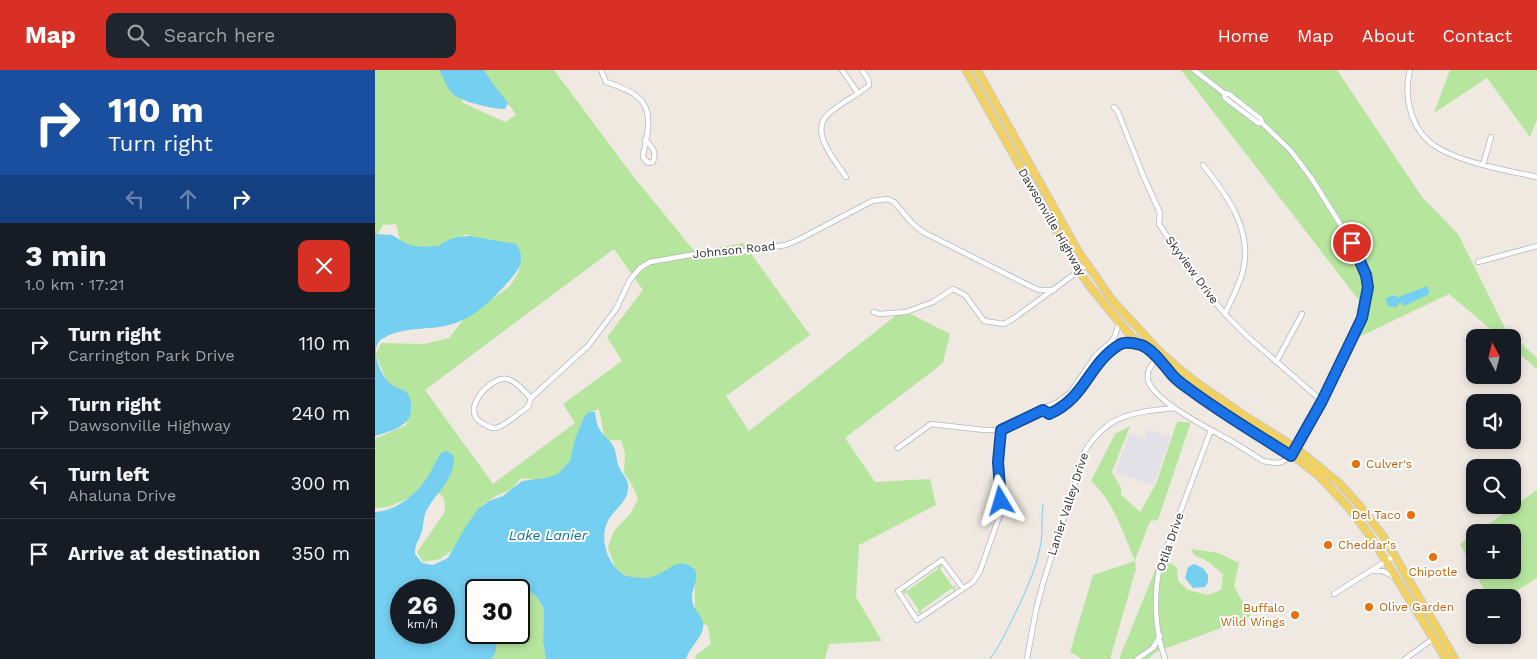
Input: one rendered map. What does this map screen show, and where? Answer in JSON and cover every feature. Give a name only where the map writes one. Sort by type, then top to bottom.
[{"type":"main road","name":"Dawsonville Highway","points":[[966,70],[1079,271],[1132,337],[1159,356]]},
{"type":"main road","name":"Dawsonville Highway","points":[[977,70],[1087,265],[1117,306],[1159,356],[1173,376],[1187,388],[1319,476],[1348,507],[1386,560],[1446,659]]},
{"type":"main road","points":[[1159,356],[1242,414],[1296,448],[1335,479],[1353,498],[1383,536],[1455,659]]},
{"type":"street","points":[[601,70],[606,82],[623,88],[637,96],[644,103],[648,112],[649,127],[645,140],[643,158],[648,163],[653,162],[655,153],[645,140]]},
{"type":"street","points":[[842,70],[858,93]]},
{"type":"street","points":[[846,177],[825,146],[822,131],[823,121],[827,115],[841,104],[869,85],[869,81],[862,70]]},
{"type":"street","points":[[1159,356],[1149,368],[1149,383],[1174,408],[1270,463],[1282,462],[1291,456],[1322,401],[1362,318],[1368,287],[1366,275],[1352,243],[1312,179],[1291,151],[1262,123],[1258,123],[1225,98],[1224,93],[1194,70]]},
{"type":"street","points":[[1410,70],[1407,85],[1408,104],[1419,128],[1433,145],[1453,155],[1537,177]]},
{"type":"street","name":"Skyview Drive","points":[[1113,107],[1118,112],[1160,213],[1159,224],[1189,270],[1225,314],[1276,362],[1322,401]]},
{"type":"street","points":[[1483,164],[1491,137]]},
{"type":"street","points":[[1203,165],[1223,190],[1234,208],[1244,241],[1243,272],[1225,314]]},
{"type":"street","name":"Johnson Road","points":[[531,398],[516,384],[507,379],[499,380],[480,395],[473,405],[473,414],[478,420],[492,428],[498,428],[528,407],[531,398],[589,346],[621,300],[635,273],[650,262],[707,252],[739,252],[786,245],[864,204],[880,199],[894,202],[913,224],[935,239],[1039,290],[1054,290]]},
{"type":"street","points":[[1478,262],[1537,246]]},
{"type":"street","points":[[874,312],[879,314],[906,312],[933,302],[953,289],[965,295],[984,321],[1004,324],[1087,265]]},
{"type":"street","points":[[1276,362],[1302,314]]},
{"type":"street","points":[[898,448],[931,424],[1001,430],[1043,410],[1049,414],[1071,391],[1096,355],[1112,341],[1119,322]]},
{"type":"street","points":[[1057,406],[1076,394],[1099,363],[1118,346],[1125,342],[1142,345]]},
{"type":"street","points":[[1104,348],[1109,354]]},
{"type":"street","points":[[1071,391],[1076,394]]},
{"type":"street","name":"Lanier Valley Drive","points":[[1027,659],[1038,601],[1085,451],[1098,433],[1118,419],[1132,413],[1174,408]]},
{"type":"street","points":[[963,588],[942,560],[898,591],[917,620],[973,582],[980,571],[999,517],[1001,501],[998,462],[1001,430]]},
{"type":"street","name":"Otila Drive","points":[[1165,659],[1157,622],[1157,579],[1211,430]]},
{"type":"street","points":[[1334,594],[1394,556]]},
{"type":"street","points":[[1369,571],[1383,571],[1398,579]]},
{"type":"street","points":[[1405,659],[1441,635]]},
{"type":"street","points":[[1137,659],[1153,648],[1160,636]]},
{"type":"shaded area","points":[[1148,429],[1171,437],[1153,486],[1115,472],[1130,433],[1144,438]]},
{"type":"green space","points":[[375,70],[445,70],[463,103],[505,122],[516,115],[511,107],[491,92],[479,70],[554,70],[633,176],[695,252],[743,243],[810,335],[726,396],[749,431],[903,310],[950,334],[943,363],[845,438],[875,482],[930,479],[936,505],[859,545],[856,597],[882,641],[829,644],[825,659],[695,659],[696,655],[711,644],[708,626],[696,620],[694,567],[683,568],[658,580],[634,580],[616,570],[608,547],[614,531],[631,513],[638,499],[624,473],[625,454],[621,440],[605,441],[599,409],[588,413],[576,454],[563,473],[548,479],[521,478],[512,489],[496,496],[481,506],[455,548],[440,559],[423,562],[417,552],[445,512],[444,498],[435,491],[412,497],[388,507],[375,508],[375,439],[406,425],[410,408],[392,397],[376,354],[381,343],[424,344],[449,338],[463,320],[510,286],[519,271],[518,251],[466,234],[427,254],[408,250],[399,237],[396,224],[383,225],[375,238]],"holes":[[[614,249],[643,290],[607,337],[622,361],[563,404],[575,423],[493,484],[425,390]]]},
{"type":"green space","points":[[1181,70],[1337,70],[1422,197],[1458,234],[1506,329],[1491,329],[1449,294],[1357,338],[1365,308]]},
{"type":"green space","points":[[1450,70],[1537,70],[1537,120],[1530,137],[1487,78],[1434,113]]},
{"type":"green space","points":[[1521,344],[1537,358],[1537,369],[1521,355]]},
{"type":"green space","points":[[1177,422],[1191,422],[1158,520],[1150,521],[1135,560],[1136,569],[1110,659],[1082,659],[1070,652],[1093,575],[1135,561],[1112,508],[1091,481],[1115,434],[1130,426],[1112,472],[1121,488],[1121,495],[1140,512],[1156,484]]},
{"type":"green space","points":[[1537,490],[1537,578],[1520,589],[1484,589],[1478,579],[1521,579],[1521,524],[1488,524],[1503,514],[1521,514],[1521,501]]},
{"type":"green space","points":[[1466,540],[1466,555],[1460,544]]},
{"type":"green space","points":[[1191,549],[1218,553],[1239,563],[1234,586],[1251,617],[1156,652],[1148,659],[1119,659],[1160,558],[1177,567],[1178,581],[1188,590],[1208,595],[1221,590],[1223,574],[1209,562],[1194,555]]},
{"type":"green space","points":[[937,566],[942,566],[940,569],[953,587],[956,585],[955,591],[952,588],[921,610],[922,613],[917,613],[919,610],[907,593],[904,594],[903,591],[905,589],[907,591],[938,569]]},
{"type":"green space","points":[[530,591],[544,608],[543,642],[546,659],[491,659],[494,656],[493,644],[530,644]]},
{"type":"water","points":[[439,70],[484,70],[508,103],[505,109],[481,105],[457,97],[449,89]]},
{"type":"water","points":[[375,234],[392,235],[407,244],[421,247],[438,246],[450,239],[470,236],[516,244],[521,254],[521,259],[519,268],[509,281],[481,309],[473,314],[445,326],[397,332],[379,342],[376,353],[380,369],[391,384],[408,394],[411,401],[411,409],[410,416],[404,424],[375,436]]},
{"type":"water","points":[[1428,286],[1429,294],[1404,306],[1401,302],[1396,307],[1387,306],[1386,298],[1394,295],[1399,298]]},
{"type":"water","name":"Lake Lanier","points":[[589,412],[595,412],[599,428],[613,446],[618,465],[628,485],[623,502],[609,518],[605,530],[604,537],[607,553],[615,567],[627,576],[641,578],[660,574],[674,565],[683,563],[695,569],[696,578],[692,601],[703,621],[703,628],[686,659],[546,659],[543,642],[544,608],[530,591],[530,579],[465,579],[465,644],[496,644],[494,656],[491,659],[375,659],[375,512],[392,508],[414,493],[430,473],[442,452],[447,451],[454,456],[449,478],[426,511],[416,547],[415,554],[422,563],[433,565],[448,558],[478,509],[489,501],[503,496],[522,481],[546,478],[558,474],[570,461],[575,439],[584,417]]},
{"type":"water","points":[[1194,564],[1203,568],[1208,575],[1208,582],[1205,587],[1193,588],[1185,578],[1188,567]]},
{"type":"waterway","points":[[990,659],[1014,616],[1036,564],[1041,543],[1043,505]]},
{"type":"place","name":"Culver's","points":[[1356,464]]},
{"type":"place","name":"Del Taco","points":[[1411,515]]},
{"type":"place","name":"Cheddar's","points":[[1328,545]]},
{"type":"place","name":"Chipotle","points":[[1433,557]]},
{"type":"place","name":"Olive Garden","points":[[1369,607]]},
{"type":"place","name":"Buffalo Wild Wings","points":[[1295,615]]},
{"type":"route","points":[[1001,501],[998,462],[1001,430],[1043,410],[1049,414],[1069,402],[1079,392],[1099,363],[1125,342],[1142,345],[1187,388],[1291,456],[1322,401],[1362,318],[1368,287],[1366,275],[1352,243]]}]
